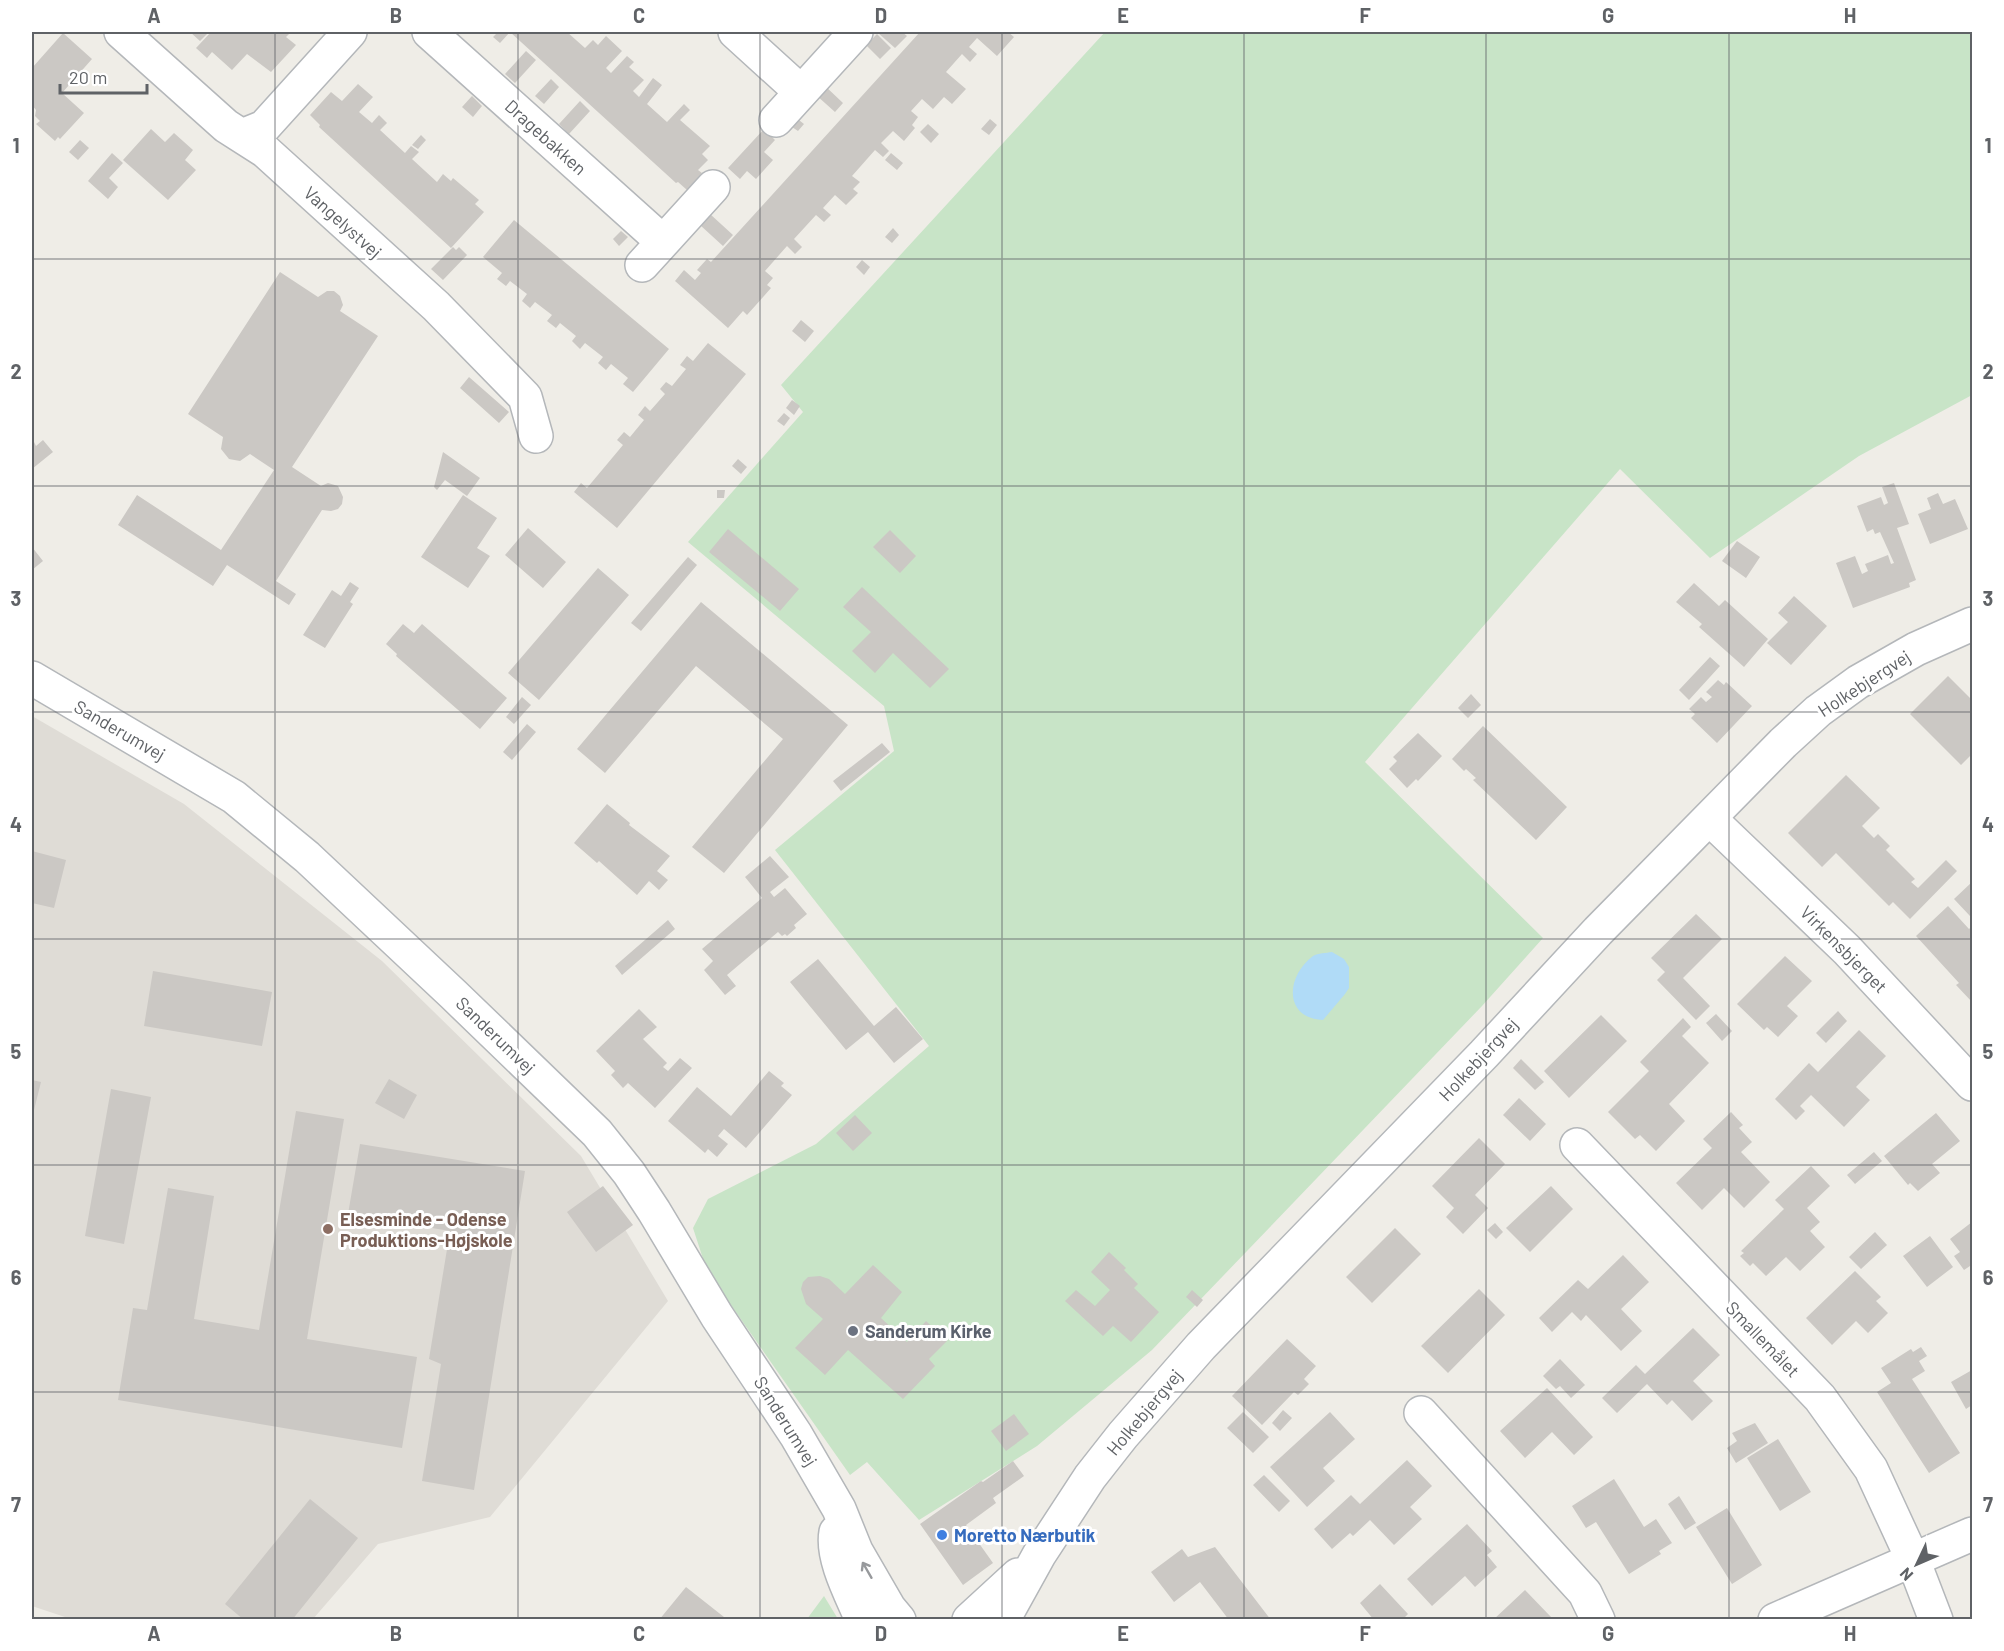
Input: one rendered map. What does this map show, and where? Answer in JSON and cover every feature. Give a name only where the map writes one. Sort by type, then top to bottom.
[{"type":"street","name":"Vangelystvej","points":[[121,32],[226,126],[265,151],[444,314],[525,397],[536,436]]},
{"type":"street","points":[[242,136],[264,127],[350,32]]},
{"type":"street","name":"Dragebakken","points":[[429,32],[652,254],[713,187]]},
{"type":"street","points":[[735,32],[801,92]]},
{"type":"street","points":[[776,120],[856,32]]},
{"type":"street","name":"Holkebjergvej","points":[[1004,1620],[1039,1555],[1090,1477],[1123,1435],[1201,1346],[1484,1054],[1598,931],[1783,743],[1818,711],[1858,682],[1916,649],[1972,624]]},
{"type":"street","name":"Sanderumvej","points":[[32,678],[234,797],[307,857],[597,1134],[629,1173],[717,1316],[796,1435],[839,1509],[856,1551],[889,1608],[899,1620]]},
{"type":"street","name":"Virkensbjerget","points":[[1710,819],[1848,950],[1972,1084]]},
{"type":"street","name":"Smallemålet","points":[[1577,1145],[1820,1398],[1871,1469],[1913,1560],[1936,1620]]},
{"type":"street","points":[[1421,1413],[1585,1593],[1598,1620]]},
{"type":"street","points":[[839,1509],[834,1541],[846,1584],[862,1620]]},
{"type":"street","points":[[1775,1620],[1972,1534]]},
{"type":"street","name":"Holkebjergvej","points":[[969,1620],[1039,1555]]},
{"type":"shaded area","name":"Elsesminde - Odense Produktions-Højskole","points":[[32,716],[184,804],[382,961],[581,1156],[668,1301],[490,1517],[378,1544],[313,1619],[74,1620],[32,1606]]},
{"type":"green space","points":[[1105,32],[1972,32],[1972,395],[1859,456],[1710,558],[1620,469],[1365,762],[1543,938],[1482,1006],[1152,1350],[1037,1446],[919,1520],[867,1462],[850,1475],[707,1271],[693,1228],[708,1199],[816,1144],[929,1046],[775,850],[894,751],[884,706],[688,542],[803,412],[781,385]]},
{"type":"green space","points":[[824,1596],[838,1619],[807,1619]]},
{"type":"water","points":[[1332,952],[1344,959],[1349,967],[1349,988],[1323,1020],[1310,1017],[1301,1012],[1295,1004],[1294,985],[1304,964],[1313,956]]},
{"type":"building","points":[[190,32],[209,32],[200,41]]},
{"type":"building","points":[[211,32],[291,32],[286,37],[296,45],[271,72],[247,54],[232,70],[212,52],[207,58],[196,48]]},
{"type":"building","points":[[498,32],[510,32],[500,43],[493,37]]},
{"type":"building","points":[[510,32],[567,32],[585,48],[593,40],[598,45],[606,36],[622,51],[606,68],[611,73],[627,56],[634,62],[629,67],[644,80],[633,91],[639,97],[653,78],[662,85],[647,104],[667,122],[684,104],[690,110],[680,120],[710,146],[702,154],[708,160],[698,170],[702,173],[687,190],[678,182],[676,183]]},
{"type":"building","points":[[877,32],[902,32],[907,36],[895,48]]},
{"type":"building","points":[[920,32],[1008,32],[1014,37],[997,56],[977,38],[969,47],[977,54],[970,62],[962,54],[946,72],[966,89],[952,104],[944,97],[933,109],[922,99],[911,111],[918,117],[912,125],[915,128],[904,141],[893,131],[881,143],[889,151],[883,157],[875,150],[852,176],[860,182],[853,189],[858,193],[846,205],[835,195],[823,208],[831,215],[824,222],[816,215],[794,239],[802,247],[795,254],[787,246],[765,271],[773,278],[767,285],[771,288],[747,315],[743,311],[728,328],[675,281],[684,270],[695,280],[701,273],[697,270],[707,259],[711,262]]},
{"type":"building","points":[[63,33],[92,59],[62,93],[84,113],[60,139],[58,137],[55,141],[36,124],[40,121],[35,116],[36,110],[32,105],[32,68]]},
{"type":"building","points":[[877,34],[891,48],[880,59],[866,45]]},
{"type":"building","points":[[526,51],[536,60],[515,83],[505,74]]},
{"type":"building","points":[[551,79],[559,87],[544,104],[535,96]]},
{"type":"building","points":[[358,84],[373,97],[359,112],[372,123],[379,115],[387,123],[380,130],[405,153],[411,146],[419,152],[412,159],[437,182],[443,174],[451,181],[453,178],[479,200],[475,204],[484,212],[451,248],[319,127],[320,125],[310,115],[331,92],[342,101]]},
{"type":"building","points":[[824,85],[843,103],[835,112],[816,95]]},
{"type":"building","points":[[472,96],[482,106],[473,117],[462,107]]},
{"type":"building","points":[[580,101],[590,111],[569,134],[559,124]]},
{"type":"building","points":[[795,117],[804,124],[798,131],[789,125]]},
{"type":"building","points":[[990,119],[997,125],[989,135],[981,129]]},
{"type":"building","points":[[928,124],[939,134],[931,143],[920,132]]},
{"type":"building","points":[[151,129],[165,142],[174,133],[193,150],[185,160],[196,170],[168,200],[123,160]]},
{"type":"building","points":[[764,129],[775,140],[764,152],[773,160],[756,179],[747,171],[740,179],[728,168]]},
{"type":"building","points":[[421,135],[426,140],[418,149],[412,145]]},
{"type":"building","points":[[80,140],[89,148],[78,160],[69,152]]},
{"type":"building","points":[[112,153],[123,163],[109,178],[118,187],[108,199],[88,181]]},
{"type":"building","points":[[891,153],[903,163],[897,170],[885,160]]},
{"type":"building","points":[[710,214],[733,235],[723,246],[700,225]]},
{"type":"building","points":[[514,220],[669,349],[633,392],[623,384],[628,378],[611,364],[606,370],[598,363],[603,357],[585,343],[580,349],[572,341],[576,336],[560,323],[556,328],[547,321],[552,315],[535,302],[530,308],[522,301],[527,294],[510,281],[506,286],[497,279],[502,273],[483,257]]},
{"type":"building","points":[[893,228],[899,235],[892,243],[885,237]]},
{"type":"building","points":[[621,231],[628,237],[619,246],[613,239]]},
{"type":"building","points":[[453,247],[456,250],[459,247],[467,255],[443,280],[431,269]]},
{"type":"building","points":[[862,260],[870,267],[864,275],[856,267]]},
{"type":"building","points":[[280,272],[318,297],[327,291],[334,291],[340,296],[343,305],[340,311],[378,336],[292,467],[321,486],[328,483],[338,486],[343,497],[338,509],[322,510],[276,581],[296,594],[289,605],[227,565],[213,586],[118,525],[137,495],[221,550],[274,470],[250,454],[240,461],[229,459],[221,449],[223,437],[188,414]]},
{"type":"building","points":[[801,320],[814,331],[805,342],[792,331]]},
{"type":"building","points":[[708,343],[746,374],[617,528],[574,492],[581,483],[587,488],[623,445],[617,440],[624,432],[630,437],[644,420],[638,415],[645,406],[650,411],[665,394],[660,389],[666,382],[672,386],[686,369],[680,365],[687,356],[693,361]]},
{"type":"building","points":[[469,377],[509,412],[499,423],[460,388]]},
{"type":"building","points":[[792,400],[800,406],[794,415],[786,408]]},
{"type":"building","points":[[784,413],[790,418],[784,426],[777,421]]},
{"type":"building","points":[[32,438],[36,446],[43,440],[53,452],[32,469]]},
{"type":"building","points":[[443,452],[480,478],[467,496],[445,480],[437,490],[434,487]]},
{"type":"building","points":[[738,459],[747,467],[741,474],[732,466]]},
{"type":"building","points":[[1894,483],[1909,524],[1897,528],[1916,580],[1909,583],[1910,587],[1853,608],[1836,563],[1855,556],[1862,574],[1868,571],[1865,564],[1888,555],[1891,564],[1894,563],[1880,532],[1875,534],[1873,529],[1867,532],[1857,506],[1881,497],[1884,505],[1888,503],[1882,487]]},
{"type":"building","points":[[717,490],[725,490],[724,498],[717,498]]},
{"type":"building","points":[[1938,493],[1943,504],[1955,499],[1968,529],[1930,544],[1918,514],[1931,509],[1927,498]]},
{"type":"building","points":[[463,495],[497,518],[477,548],[490,556],[468,588],[421,557]]},
{"type":"building","points":[[528,528],[566,562],[543,588],[505,555]]},
{"type":"building","points":[[728,529],[799,589],[780,611],[709,552]]},
{"type":"building","points":[[890,530],[916,556],[900,573],[873,547]]},
{"type":"building","points":[[1737,541],[1760,557],[1746,578],[1722,561]]},
{"type":"building","points":[[32,547],[43,561],[32,570]]},
{"type":"building","points":[[688,557],[697,565],[641,631],[631,623]]},
{"type":"building","points":[[598,568],[629,595],[539,700],[508,673]]},
{"type":"building","points":[[350,582],[359,588],[350,602],[353,604],[325,648],[303,635],[332,590],[341,596]]},
{"type":"building","points":[[1694,583],[1719,606],[1725,600],[1768,639],[1744,667],[1699,627],[1702,624],[1676,602]]},
{"type":"building","points":[[862,587],[949,669],[930,688],[893,653],[875,673],[852,651],[871,632],[843,607]]},
{"type":"building","points":[[1794,596],[1827,626],[1791,665],[1767,643],[1788,622],[1778,613]]},
{"type":"building","points":[[701,602],[848,725],[724,873],[692,847],[783,739],[696,666],[605,773],[577,749]]},
{"type":"building","points":[[403,624],[414,633],[422,624],[507,698],[480,729],[396,656],[397,654],[386,644]]},
{"type":"building","points":[[1710,657],[1720,666],[1689,700],[1679,690]]},
{"type":"building","points":[[1948,676],[1972,700],[1972,754],[1961,765],[1910,714]]},
{"type":"building","points":[[1718,680],[1724,685],[1726,682],[1752,706],[1717,743],[1691,718],[1695,714],[1689,709],[1701,697],[1706,702],[1712,697],[1706,692]]},
{"type":"building","points":[[1471,694],[1481,705],[1468,718],[1458,708]]},
{"type":"building","points":[[522,697],[531,705],[514,724],[506,717]]},
{"type":"building","points":[[527,724],[536,732],[512,760],[503,752]]},
{"type":"building","points":[[1483,726],[1567,807],[1536,840],[1473,780],[1476,778],[1466,769],[1464,771],[1452,759]]},
{"type":"building","points":[[1418,733],[1442,756],[1418,781],[1416,779],[1407,788],[1389,769],[1397,761],[1393,757]]},
{"type":"building","points":[[882,743],[890,752],[841,791],[833,781]]},
{"type":"building","points":[[1846,775],[1880,808],[1862,826],[1874,838],[1878,834],[1890,846],[1886,850],[1915,879],[1911,882],[1918,888],[1946,860],[1957,871],[1910,919],[1893,902],[1889,906],[1836,853],[1822,867],[1788,833]]},
{"type":"building","points":[[607,804],[630,823],[629,825],[670,856],[657,871],[668,880],[659,890],[649,881],[637,895],[599,861],[597,863],[574,843]]},
{"type":"building","points":[[32,851],[66,860],[54,908],[32,903]]},
{"type":"building","points":[[770,856],[789,877],[770,892],[774,897],[785,888],[807,914],[794,925],[796,928],[787,936],[785,934],[782,936],[778,932],[727,975],[736,986],[725,995],[704,970],[713,961],[702,949],[762,898],[745,877]]},
{"type":"building","points":[[1972,882],[1972,913],[1970,916],[1954,899]]},
{"type":"building","points":[[1948,906],[1969,929],[1972,926],[1972,1002],[1956,985],[1959,983],[1916,936]]},
{"type":"building","points":[[1696,914],[1722,939],[1683,978],[1710,1006],[1696,1020],[1657,980],[1665,972],[1651,958]]},
{"type":"building","points":[[668,920],[675,929],[622,975],[615,966]]},
{"type":"building","points":[[1785,956],[1812,981],[1787,1006],[1798,1016],[1778,1037],[1767,1027],[1764,1030],[1737,1004]]},
{"type":"building","points":[[818,959],[874,1026],[896,1007],[923,1039],[894,1063],[868,1032],[846,1050],[790,982]]},
{"type":"building","points":[[153,971],[272,992],[262,1046],[144,1026]]},
{"type":"building","points":[[639,1009],[657,1027],[643,1039],[667,1063],[663,1067],[668,1071],[680,1058],[692,1068],[655,1108],[628,1083],[623,1088],[611,1075],[615,1071],[596,1051]]},
{"type":"building","points":[[1838,1011],[1847,1021],[1826,1043],[1816,1033]]},
{"type":"building","points":[[1716,1014],[1732,1031],[1722,1041],[1706,1023]]},
{"type":"building","points":[[1601,1015],[1627,1041],[1569,1098],[1544,1071]]},
{"type":"building","points":[[1683,1018],[1691,1027],[1682,1036],[1709,1063],[1669,1104],[1685,1121],[1656,1151],[1640,1135],[1635,1139],[1608,1112],[1649,1071],[1640,1062]]},
{"type":"building","points":[[1859,1030],[1886,1056],[1856,1087],[1870,1100],[1844,1127],[1811,1095],[1800,1106],[1805,1111],[1796,1120],[1775,1099],[1809,1063],[1818,1072]]},
{"type":"building","points":[[1521,1059],[1544,1082],[1535,1090],[1513,1068]]},
{"type":"building","points":[[769,1071],[784,1083],[781,1086],[792,1095],[746,1148],[724,1129],[718,1136],[728,1144],[717,1157],[708,1149],[705,1153],[668,1121],[697,1087],[731,1116]]},
{"type":"building","points":[[389,1079],[417,1095],[404,1119],[375,1103]]},
{"type":"building","points":[[32,1080],[41,1082],[32,1118]]},
{"type":"building","points":[[111,1089],[151,1097],[124,1244],[85,1236]]},
{"type":"building","points":[[1519,1098],[1546,1124],[1530,1141],[1503,1115]]},
{"type":"building","points":[[296,1111],[344,1119],[307,1339],[417,1357],[402,1448],[118,1400],[133,1308],[147,1310],[168,1188],[214,1196],[194,1319],[259,1330]]},
{"type":"building","points":[[1731,1112],[1743,1125],[1739,1128],[1752,1142],[1741,1152],[1770,1182],[1744,1208],[1724,1188],[1702,1210],[1676,1183],[1712,1148],[1703,1139]]},
{"type":"building","points":[[1936,1113],[1960,1141],[1932,1164],[1940,1173],[1918,1191],[1910,1183],[1908,1185],[1884,1156]]},
{"type":"building","points":[[855,1115],[872,1133],[853,1151],[836,1133]]},
{"type":"building","points":[[1479,1138],[1505,1164],[1475,1195],[1488,1208],[1463,1234],[1446,1217],[1454,1208],[1432,1186]]},
{"type":"building","points":[[360,1144],[525,1171],[474,1490],[422,1481],[441,1364],[429,1359],[450,1231],[348,1214]]},
{"type":"building","points":[[1874,1152],[1882,1161],[1855,1184],[1847,1175]]},
{"type":"building","points":[[1811,1166],[1830,1186],[1807,1208],[1820,1222],[1810,1231],[1825,1247],[1800,1271],[1786,1257],[1766,1276],[1753,1263],[1750,1266],[1740,1256],[1744,1253],[1741,1251],[1784,1209],[1775,1200]]},
{"type":"building","points":[[603,1186],[633,1225],[596,1252],[567,1212]]},
{"type":"building","points":[[1551,1186],[1573,1209],[1530,1252],[1506,1228]]},
{"type":"building","points":[[1972,1222],[1972,1270],[1970,1266],[1964,1270],[1954,1256],[1960,1252],[1950,1239]]},
{"type":"building","points":[[1495,1223],[1503,1232],[1496,1239],[1487,1230]]},
{"type":"building","points":[[1395,1228],[1421,1254],[1372,1303],[1346,1277]]},
{"type":"building","points":[[1875,1232],[1887,1245],[1861,1269],[1849,1257]]},
{"type":"building","points":[[1930,1236],[1953,1267],[1927,1287],[1903,1256]]},
{"type":"building","points":[[1109,1252],[1126,1268],[1124,1270],[1138,1284],[1134,1288],[1159,1312],[1131,1342],[1113,1326],[1103,1336],[1065,1301],[1076,1290],[1095,1306],[1110,1290],[1091,1272]]},
{"type":"building","points":[[1623,1255],[1649,1282],[1621,1309],[1642,1331],[1621,1351],[1586,1315],[1581,1321],[1572,1312],[1552,1332],[1539,1318],[1578,1280],[1588,1289]]},
{"type":"building","name":"Sanderum Kirke","points":[[873,1265],[902,1292],[881,1318],[907,1342],[926,1321],[947,1341],[929,1359],[935,1366],[903,1399],[848,1350],[825,1375],[795,1348],[823,1319],[806,1304],[801,1289],[803,1282],[808,1277],[820,1276],[829,1279],[845,1294]]},
{"type":"building","points":[[1855,1271],[1881,1297],[1876,1301],[1888,1313],[1868,1333],[1856,1321],[1832,1345],[1806,1318]]},
{"type":"building","points":[[1479,1289],[1505,1315],[1448,1373],[1421,1346]]},
{"type":"building","points":[[1192,1290],[1203,1300],[1197,1307],[1186,1297]]},
{"type":"building","points":[[1693,1328],[1720,1355],[1693,1381],[1713,1401],[1692,1421],[1672,1400],[1667,1405],[1647,1384],[1617,1413],[1602,1398],[1636,1365],[1645,1374]]},
{"type":"building","points":[[1287,1339],[1316,1366],[1304,1379],[1309,1384],[1298,1395],[1294,1392],[1262,1425],[1232,1396]]},
{"type":"building","points":[[1921,1347],[1927,1356],[1919,1361],[1925,1371],[1912,1379],[1960,1453],[1929,1473],[1877,1392],[1891,1383],[1881,1368],[1911,1349],[1913,1352]]},
{"type":"building","points":[[1560,1359],[1585,1385],[1571,1398],[1560,1386],[1556,1389],[1543,1376]]},
{"type":"building","points":[[1972,1370],[1972,1405],[1966,1409],[1951,1382]]},
{"type":"building","points":[[1547,1388],[1593,1437],[1574,1455],[1552,1432],[1525,1458],[1500,1431]]},
{"type":"building","points":[[1283,1410],[1292,1418],[1280,1431],[1272,1423]]},
{"type":"building","points":[[1243,1412],[1269,1437],[1253,1453],[1227,1428]]},
{"type":"building","points":[[1330,1412],[1355,1439],[1323,1468],[1335,1481],[1307,1507],[1270,1467]]},
{"type":"building","points":[[1014,1414],[1029,1434],[1006,1451],[991,1431]]},
{"type":"building","points":[[1755,1423],[1768,1443],[1736,1463],[1727,1448],[1737,1441],[1732,1433]]},
{"type":"building","points":[[1778,1439],[1811,1492],[1780,1511],[1747,1458]]},
{"type":"building","points":[[1407,1460],[1432,1486],[1410,1507],[1422,1519],[1394,1545],[1370,1520],[1353,1536],[1350,1533],[1332,1549],[1314,1529],[1351,1495],[1360,1504]]},
{"type":"building","points":[[1013,1461],[1024,1476],[993,1498],[996,1503],[966,1525],[993,1563],[963,1585],[920,1524]]},
{"type":"building","points":[[1264,1475],[1290,1501],[1279,1512],[1253,1485]]},
{"type":"building","points":[[1614,1479],[1644,1527],[1656,1519],[1672,1543],[1659,1551],[1661,1554],[1629,1574],[1596,1522],[1586,1528],[1572,1506]]},
{"type":"building","points":[[1679,1496],[1696,1523],[1685,1530],[1668,1504]]},
{"type":"building","points":[[310,1499],[358,1538],[292,1620],[244,1620],[225,1604]]},
{"type":"building","points":[[1727,1508],[1762,1565],[1732,1584],[1696,1527]]},
{"type":"building","points":[[1467,1524],[1492,1551],[1487,1555],[1497,1567],[1475,1587],[1465,1576],[1432,1606],[1407,1579]]},
{"type":"building","points":[[1215,1547],[1271,1620],[1229,1620],[1200,1582],[1174,1602],[1151,1572],[1182,1549],[1188,1557]]},
{"type":"building","points":[[1380,1584],[1408,1614],[1402,1620],[1374,1620],[1360,1603]]},
{"type":"building","points":[[686,1587],[724,1617],[722,1620],[659,1620]]},
{"type":"building","points":[[1525,1590],[1551,1617],[1547,1620],[1493,1620]]},
{"type":"place","name":"Elsesminde - Odense Produktions-Højskole","points":[[328,1229]]},
{"type":"place","name":"Sanderum Kirke","points":[[853,1331]]},
{"type":"place","name":"Moretto Nærbutik","points":[[942,1535]]}]
